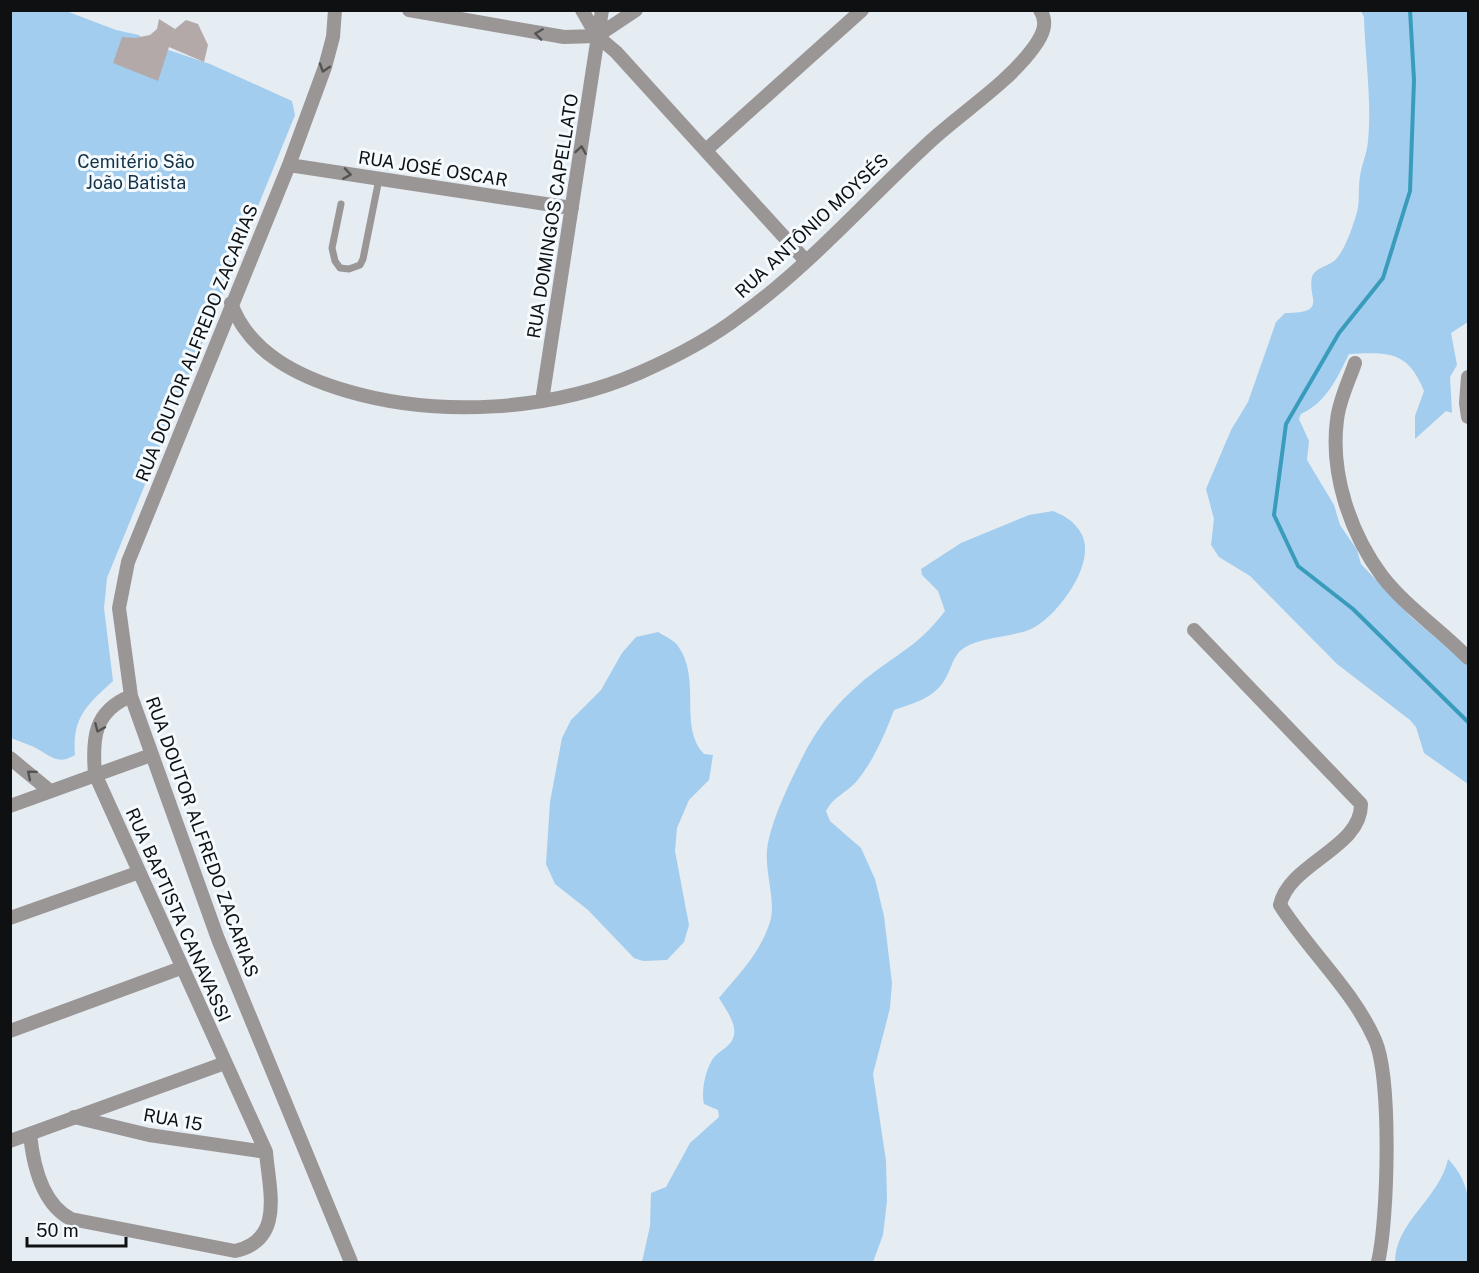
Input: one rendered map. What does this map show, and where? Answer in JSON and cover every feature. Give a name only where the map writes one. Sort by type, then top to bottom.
[{"type":"street","name":"RUA DOUTOR ALFREDO ZACARIAS","points":[[335,10],[333,37],[325,66],[289,165],[231,303],[128,562],[121,590],[121,634],[131,696],[218,939],[351,1263]]},
{"type":"street","points":[[409,10],[564,37],[597,36],[636,10]]},
{"type":"street","points":[[582,10],[597,36],[616,52],[806,261]]},
{"type":"street","name":"RUA DOMINGOS CAPELLATO","points":[[542,401],[602,10]]},
{"type":"street","points":[[706,150],[862,10]]},
{"type":"street","name":"RUA ANTÔNIO MOYSÉS","points":[[231,303],[237,321],[276,359],[298,374],[370,398],[408,404],[482,406],[542,401],[637,374],[668,359],[739,317],[806,261],[933,139],[1018,65],[1042,33],[1042,13]]},
{"type":"street","name":"RUA JOSÉ OSCAR","points":[[289,165],[572,208]]},
{"type":"street","points":[[1355,363],[1337,418],[1335,446],[1339,482],[1360,542],[1383,577],[1468,658]]},
{"type":"street","points":[[1468,377],[1466,403],[1468,417]]},
{"type":"street","points":[[1194,630],[1361,804],[1361,814],[1352,829],[1330,851],[1291,881],[1282,895],[1280,905],[1363,1019],[1381,1056],[1385,1084],[1384,1217],[1377,1263]]},
{"type":"street","points":[[95,774],[94,745],[99,724],[114,704],[131,696]]},
{"type":"street","points":[[10,806],[151,755]]},
{"type":"street","points":[[10,758],[50,791]]},
{"type":"street","name":"RUA BAPTISTA CANAVASSI","points":[[30,1134],[48,1201],[59,1213],[70,1219],[235,1251],[250,1248],[266,1233],[271,1179],[266,1152],[137,873],[95,774]]},
{"type":"street","points":[[10,918],[137,873]]},
{"type":"street","points":[[10,1031],[181,968]]},
{"type":"street","points":[[10,1141],[225,1063]]},
{"type":"street","name":"RUA 15","points":[[74,1117],[149,1135],[266,1152]]},
{"type":"lane","points":[[340,204],[333,255],[340,268],[349,269],[360,265],[363,259],[379,179]]},
{"type":"green space","name":"Cemitério São João Batista","points":[[10,11],[66,11],[116,30],[139,35],[145,42],[210,64],[292,101],[295,115],[107,578],[104,608],[113,681],[83,713],[76,731],[75,755],[63,760],[11,738]]},
{"type":"green space","points":[[1361,11],[1468,11],[1468,322],[1451,333],[1457,365],[1450,377],[1452,413],[1446,411],[1415,439],[1415,416],[1424,391],[1418,378],[1404,361],[1386,354],[1349,354],[1324,396],[1318,403],[1301,414],[1299,419],[1309,441],[1307,460],[1334,505],[1340,525],[1357,550],[1361,564],[1410,616],[1468,665],[1468,784],[1424,753],[1416,727],[1410,720],[1337,664],[1250,576],[1219,557],[1211,545],[1214,519],[1206,489],[1231,430],[1248,402],[1276,322],[1285,313],[1299,312],[1312,307],[1312,277],[1316,271],[1334,261],[1340,253],[1349,236],[1357,212],[1360,176],[1369,126],[1364,17]]},
{"type":"green space","points":[[1053,511],[1075,525],[1085,545],[1080,572],[1064,600],[1033,628],[974,643],[959,652],[944,681],[934,692],[922,700],[894,710],[883,738],[868,766],[856,782],[832,802],[826,811],[830,821],[861,848],[875,879],[884,916],[892,983],[890,1008],[873,1074],[886,1161],[887,1201],[883,1235],[873,1262],[642,1262],[650,1226],[651,1193],[666,1187],[690,1143],[719,1117],[718,1110],[704,1104],[703,1094],[705,1077],[711,1062],[730,1044],[734,1034],[732,1020],[719,998],[750,961],[767,930],[772,911],[767,858],[769,839],[791,780],[815,734],[833,710],[865,679],[921,637],[945,611],[938,591],[922,575],[921,569],[961,543],[1029,515]]},
{"type":"green space","points":[[658,632],[678,646],[685,659],[689,673],[692,730],[696,743],[704,754],[713,755],[709,780],[689,800],[677,828],[675,851],[689,925],[684,942],[667,960],[643,961],[634,958],[588,910],[555,884],[546,864],[550,802],[562,738],[571,720],[601,690],[622,653],[636,637]]},
{"type":"green space","points":[[1448,1159],[1464,1182],[1467,1194],[1470,1220],[1468,1262],[1395,1262],[1402,1235],[1436,1186]]},
{"type":"building","points":[[159,19],[175,29],[186,20],[198,24],[208,45],[204,62],[169,47],[158,81],[113,63],[122,37],[135,38],[150,35],[157,29]]},
{"type":"waterway","points":[[1410,10],[1414,80],[1410,191],[1383,278],[1339,333],[1286,424],[1274,515],[1298,566],[1353,609],[1468,722]]}]
